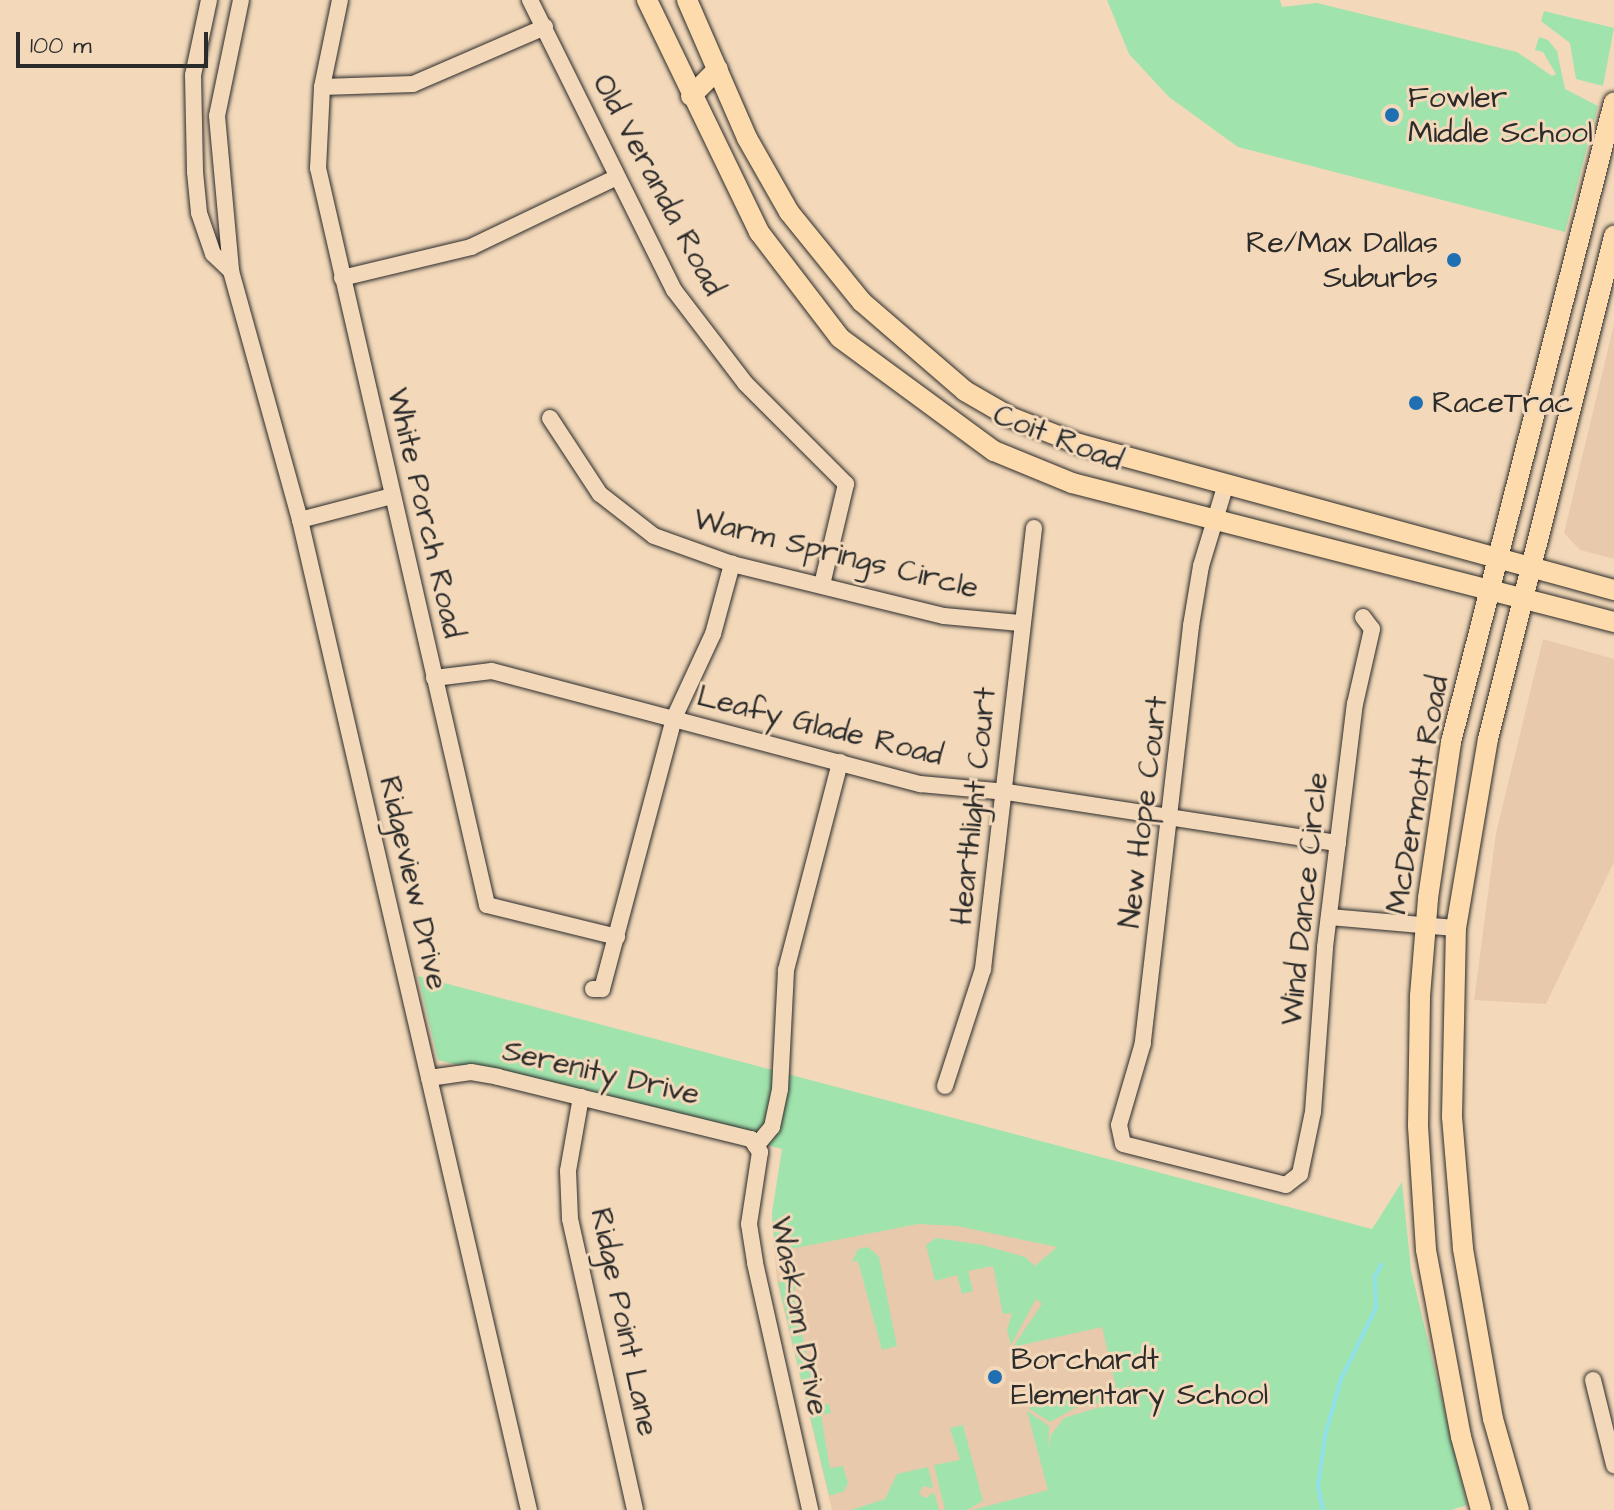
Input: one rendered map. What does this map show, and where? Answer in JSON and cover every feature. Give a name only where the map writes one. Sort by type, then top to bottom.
[{"type":"main road","name":"Coit Road","points":[[647,0],[759,232],[840,338],[994,451],[1072,483],[1614,622]]},
{"type":"main road","name":"Coit Road","points":[[687,0],[763,168],[813,245],[872,313],[944,376],[1039,430],[1225,487],[1614,590]]},
{"type":"main road","points":[[691,96],[718,69]]},
{"type":"main road","points":[[691,96],[729,92]]},
{"type":"main road","name":"McDermott Road","points":[[1481,1510],[1455,1408],[1426,1250],[1418,1125],[1426,925],[1451,742],[1614,102]]},
{"type":"main road","name":"McDermott Road","points":[[1519,1510],[1493,1419],[1463,1248],[1452,1117],[1456,928],[1487,746],[1614,236]]},
{"type":"main road","points":[[1574,257],[1607,264]]},
{"type":"street","name":"Ridgeview Drive","points":[[209,0],[193,75],[195,172],[199,213],[213,254],[231,271]]},
{"type":"street","name":"Ridgeview Drive","points":[[241,0],[217,116],[231,271],[300,520],[529,1510]]},
{"type":"street","name":"White Porch Road","points":[[340,0],[322,87],[318,168],[487,905],[617,937]]},
{"type":"street","name":"Old Veranda Road","points":[[530,0],[615,178],[674,290],[736,371],[846,484],[822,585]]},
{"type":"street","points":[[322,87],[413,84],[545,27]]},
{"type":"street","points":[[342,278],[471,247],[615,178]]},
{"type":"street","name":"Warm Springs Circle","points":[[550,418],[600,494],[654,536],[732,564],[944,616],[1020,623]]},
{"type":"street","name":"New Hope Court","points":[[1225,487],[1214,520],[1191,626],[1143,1043],[1119,1125],[1123,1144],[1286,1185]]},
{"type":"street","points":[[300,520],[392,496]]},
{"type":"street","name":"Hearthlight Court","points":[[945,1086],[983,969],[1007,792],[1020,623],[1034,528]]},
{"type":"street","points":[[593,989],[602,989],[674,718],[713,634],[732,564]]},
{"type":"street","name":"Wind Dance Circle","points":[[1286,1185],[1300,1174],[1313,1112],[1338,843],[1355,704],[1372,629],[1363,617]]},
{"type":"street","name":"Leafy Glade Road","points":[[434,678],[492,671],[920,784],[1007,792],[1338,843]]},
{"type":"street","name":"Waskom Drive","points":[[810,1510],[749,1224],[760,1161],[756,1146],[772,1127],[780,1089],[786,970],[840,762]]},
{"type":"street","points":[[1329,917],[1456,928]]},
{"type":"street","name":"Serenity Drive","points":[[429,1078],[471,1072],[741,1135],[756,1146]]},
{"type":"street","name":"Ridge Point Lane","points":[[581,1097],[568,1171],[570,1219],[635,1510]]},
{"type":"street","points":[[1593,1380],[1614,1465]]},
{"type":"shaded area","points":[[1614,324],[1614,559],[1580,550],[1564,533]]},
{"type":"shaded area","points":[[1543,639],[1614,659],[1614,862],[1546,1004],[1474,1000],[1496,833]]},
{"type":"shaded area","points":[[785,1150],[1159,1246],[1111,1510],[832,1510],[777,1282],[772,1216]]},
{"type":"green space","name":"Fowler Middle School","points":[[1107,0],[1280,0],[1282,7],[1317,3],[1517,52],[1552,76],[1556,74],[1543,52],[1535,50],[1539,37],[1548,40],[1557,51],[1565,89],[1598,106],[1565,232],[1238,147],[1169,97],[1129,54]]},
{"type":"green space","points":[[1544,11],[1614,28],[1603,86],[1576,79],[1570,43],[1541,21]]},
{"type":"green space","points":[[418,976],[1372,1229],[1402,1182],[1411,1270],[1467,1505],[1451,1510],[972,1510],[1048,1490],[1027,1411],[1049,1426],[1049,1450],[1051,1435],[1064,1418],[1116,1402],[1135,1376],[1115,1399],[1075,1408],[1050,1422],[1028,1408],[1116,1387],[1102,1327],[1013,1347],[1042,1304],[1036,1299],[1011,1345],[1007,1330],[1012,1313],[1003,1314],[993,1266],[968,1271],[973,1291],[962,1294],[957,1275],[935,1281],[926,1245],[936,1238],[983,1245],[1025,1257],[1035,1266],[1057,1247],[957,1226],[918,1224],[775,1252],[772,1213],[782,1149],[438,1060]]},
{"type":"green space","points":[[868,1247],[879,1257],[897,1346],[882,1350],[858,1261],[852,1262],[858,1249]]},
{"type":"green space","points":[[800,1278],[793,1294],[818,1405],[829,1404],[831,1413],[821,1415],[830,1468],[843,1466],[848,1483],[844,1491],[833,1495],[829,1495],[778,1282]]},
{"type":"green space","points":[[963,1425],[983,1501],[967,1510],[945,1510],[934,1465],[960,1460],[950,1428]]},
{"type":"green space","points":[[928,1467],[933,1488],[923,1486],[919,1494],[926,1498],[934,1492],[939,1510],[851,1510],[885,1499],[897,1474]]},
{"type":"waterway","points":[[1323,1510],[1318,1486],[1325,1436],[1341,1379],[1376,1308],[1375,1276],[1381,1265]]},
{"type":"place","name":"Fowler Middle School","points":[[1392,115]]},
{"type":"place","name":"Re/Max Dallas Suburbs","points":[[1454,260]]},
{"type":"place","name":"RaceTrac","points":[[1416,403]]},
{"type":"place","name":"Borchardt Elementary School","points":[[995,1377]]}]
